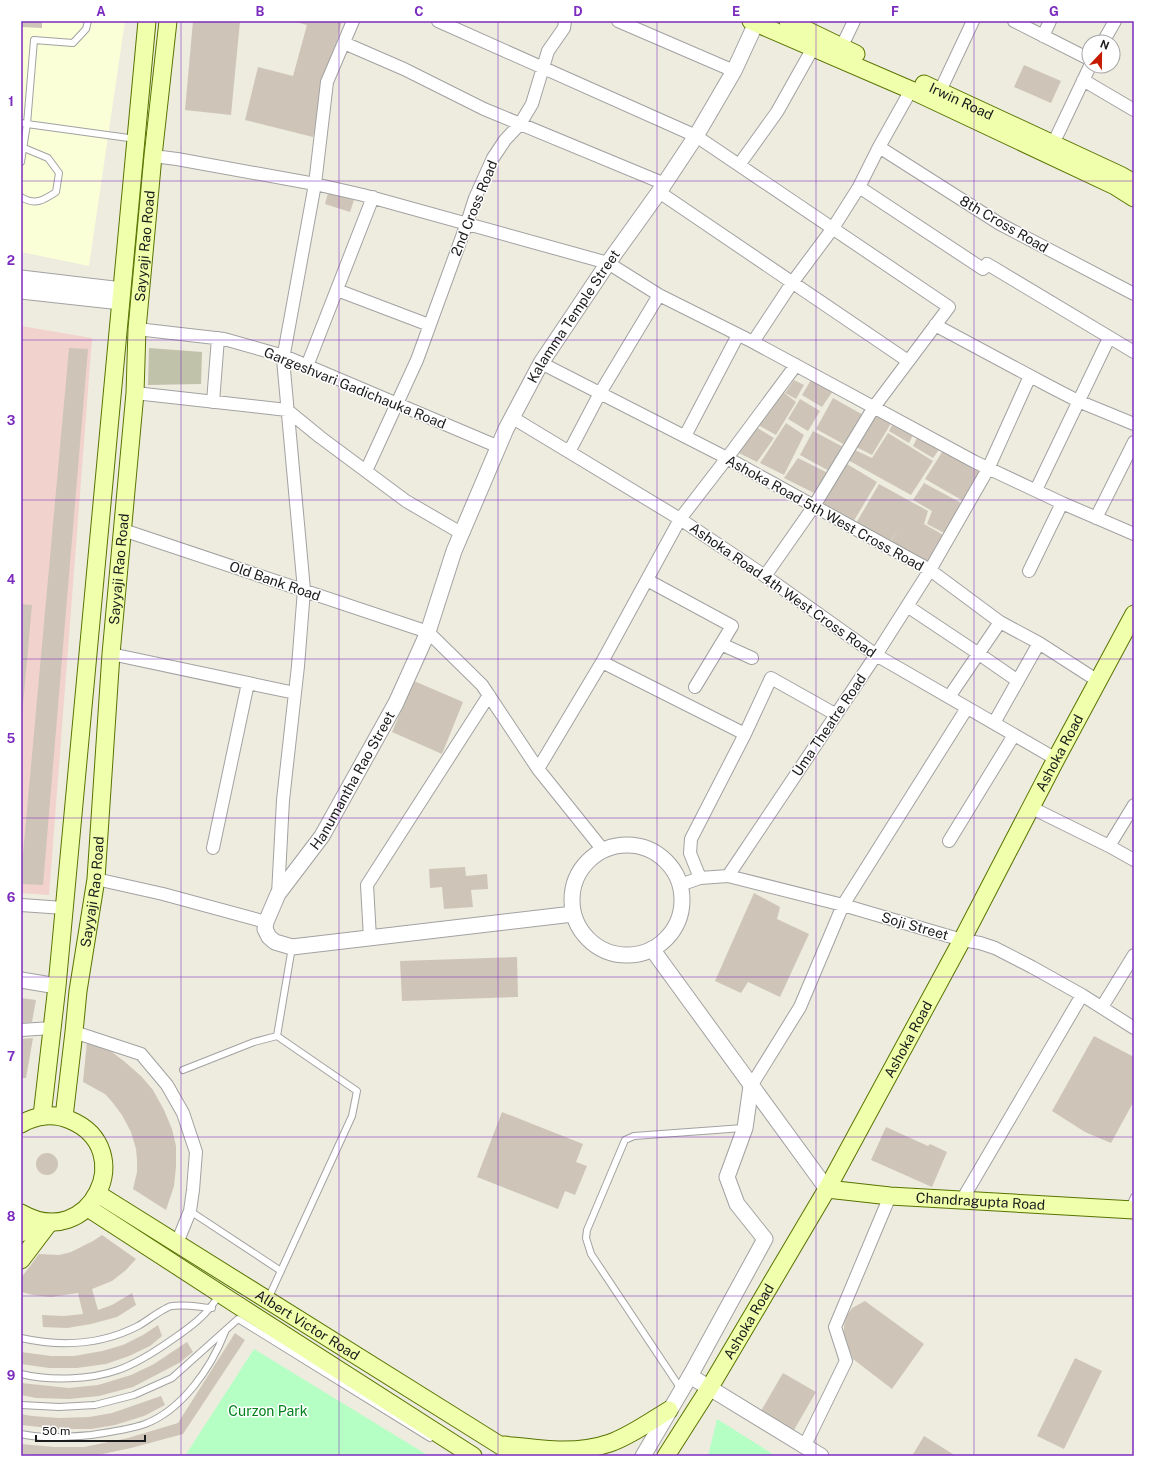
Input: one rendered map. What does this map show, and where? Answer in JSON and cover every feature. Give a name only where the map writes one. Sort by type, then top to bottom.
[{"type":"main road","name":"Sayyaji Rao Road","points":[[42,1116],[57,986],[148,21]]},
{"type":"main road","name":"Sayyaji Rao Road","points":[[64,1117],[78,991],[96,879],[111,654],[135,394],[137,329],[153,156],[168,21]]},
{"type":"main road","name":"Irwin Road","points":[[788,21],[841,48],[940,91],[1120,175],[1134,183]]},
{"type":"main road","points":[[755,22],[910,90],[1115,186],[1134,198]]},
{"type":"main road","name":"Ashoka Road","points":[[666,1456],[710,1387],[827,1189],[962,940],[1030,807],[1134,614]]},
{"type":"main road","points":[[21,1124],[28,1120],[42,1116],[53,1115],[64,1117],[79,1123],[91,1134],[100,1147],[104,1163],[104,1179],[98,1194],[88,1208],[70,1219],[49,1223],[26,1216],[21,1233]]},
{"type":"main road","name":"Chandragupta Road","points":[[827,1189],[890,1196],[1132,1206]]},
{"type":"main road","name":"Albert Victor Road","points":[[98,1194],[517,1456]]},
{"type":"main road","name":"Albert Victor Road","points":[[88,1208],[216,1301],[474,1456]]},
{"type":"main road","points":[[21,1260],[49,1223]]},
{"type":"main road","points":[[498,1444],[560,1451],[584,1450],[611,1443],[640,1428],[669,1410]]},
{"type":"street","points":[[278,894],[283,800],[295,693],[304,590],[287,410],[284,356],[315,184],[327,82],[353,21]]},
{"type":"street","points":[[438,21],[696,136],[949,307],[874,407],[814,506],[764,576]]},
{"type":"street","name":"2nd Cross Road","points":[[366,471],[416,360],[475,198],[493,158],[505,140],[520,124],[532,104],[548,52],[564,28],[566,21]]},
{"type":"street","points":[[618,21],[734,71]]},
{"type":"street","points":[[841,48],[854,21]]},
{"type":"street","points":[[940,91],[973,21]]},
{"type":"street","points":[[1014,21],[1081,55]]},
{"type":"street","points":[[1043,36],[1050,21]]},
{"type":"street","points":[[1108,34],[1115,21]]},
{"type":"street","name":"Kalamma Temple Street","points":[[428,632],[461,533],[499,447],[541,363],[608,262],[662,188],[696,136],[734,71],[755,22]]},
{"type":"street","points":[[344,43],[404,69],[484,109],[662,188],[792,283],[908,361]]},
{"type":"street","points":[[739,165],[777,112],[813,48]]},
{"type":"street","points":[[1052,144],[1086,74]]},
{"type":"street","points":[[1083,80],[1134,110]]},
{"type":"street","points":[[753,342],[792,283],[833,228],[859,187],[910,90]]},
{"type":"street","name":"8th Cross Road","points":[[879,147],[1000,224],[1134,294]]},
{"type":"street","points":[[153,156],[315,184],[467,223],[608,262],[659,295],[753,342],[988,469],[1134,534]]},
{"type":"street","points":[[859,187],[983,269],[987,264],[1134,352]]},
{"type":"street","points":[[307,366],[373,198]]},
{"type":"street","points":[[21,278],[122,296]]},
{"type":"street","points":[[337,290],[429,325]]},
{"type":"street","points":[[21,291],[122,296]]},
{"type":"street","points":[[569,452],[600,393],[659,295]]},
{"type":"street","points":[[935,325],[1078,401],[1134,424]]},
{"type":"street","name":"Gargeshvari Gadichauka Road","points":[[137,329],[218,338],[284,356],[499,447]]},
{"type":"street","points":[[684,436],[738,335]]},
{"type":"street","points":[[213,402],[218,338]]},
{"type":"street","points":[[1036,490],[1109,338]]},
{"type":"street","name":"Ashoka Road 5th West Cross Road","points":[[541,363],[728,458],[930,570],[1000,622],[1039,643],[1098,681]]},
{"type":"street","points":[[538,769],[602,662],[680,519],[728,458],[796,365]]},
{"type":"street","name":"Uma Theatre Road","points":[[728,876],[876,654],[930,570],[988,469],[1030,376]]},
{"type":"street","points":[[135,394],[287,410],[320,437],[406,501],[461,533]]},
{"type":"street","name":"Ashoka Road 4th West Cross Road","points":[[513,418],[680,519],[876,654],[1056,759]]},
{"type":"street","points":[[1096,518],[1134,442]]},
{"type":"street","points":[[1029,570],[1062,502]]},
{"type":"street","name":"Old Bank Road","points":[[123,530],[428,632]]},
{"type":"street","points":[[647,580],[732,626],[694,687]]},
{"type":"street","points":[[907,606],[1018,681]]},
{"type":"street","points":[[949,697],[1000,622]]},
{"type":"street","points":[[428,632],[482,685],[538,769],[603,850]]},
{"type":"street","name":"Hanumantha Rao Street","points":[[266,922],[278,894],[322,836],[396,703],[428,632]]},
{"type":"street","points":[[994,723],[1039,643]]},
{"type":"street","points":[[721,644],[752,658]]},
{"type":"street","points":[[111,654],[295,693]]},
{"type":"street","points":[[602,662],[745,734]]},
{"type":"street","points":[[700,878],[690,853],[691,839],[745,734],[771,678],[835,714]]},
{"type":"street","points":[[213,848],[248,683]]},
{"type":"street","points":[[370,938],[367,886],[489,695]]},
{"type":"street","points":[[642,1456],[690,1376],[765,1239],[737,1204],[727,1177],[745,1128],[751,1086],[800,1007],[843,905],[967,708]]},
{"type":"street","points":[[950,842],[1014,735]]},
{"type":"street","points":[[1109,846],[1134,805]]},
{"type":"street","points":[[1030,807],[1134,860]]},
{"type":"street","points":[[621,845],[640,847],[658,854],[672,868],[680,885],[682,904],[678,922],[667,938],[652,949],[636,954],[620,955],[604,950],[590,941],[580,929],[573,914],[571,899],[574,884],[580,870],[590,858],[603,850],[621,845]]},
{"type":"street","name":"Soji Street","points":[[680,885],[700,878],[728,876],[843,905],[962,940],[980,943],[994,948],[1082,995],[1134,1028]]},
{"type":"street","points":[[96,879],[163,894],[266,922],[265,929],[269,937],[275,942],[292,947],[573,914]]},
{"type":"street","points":[[21,905],[64,908]]},
{"type":"street","points":[[652,949],[827,1189]]},
{"type":"street","points":[[1102,1007],[1134,955]]},
{"type":"street","points":[[21,980],[57,986]]},
{"type":"street","points":[[962,1200],[1082,995]]},
{"type":"street","points":[[21,1030],[52,1028]]},
{"type":"street","points":[[74,1032],[141,1054],[167,1084],[183,1113],[196,1152],[190,1211],[177,1243]]},
{"type":"street","points":[[805,1445],[846,1361],[835,1327],[890,1196]]},
{"type":"street","points":[[690,1376],[821,1456]]},
{"type":"lane","points":[[21,162],[24,148],[24,123],[34,40],[73,43],[86,30],[88,21]]},
{"type":"lane","points":[[24,123],[136,139]]},
{"type":"lane","points":[[21,196],[26,200],[41,201],[56,192],[60,173],[48,158],[24,148]]},
{"type":"lane","points":[[277,1036],[292,947]]},
{"type":"lane","points":[[183,1070],[254,1042],[277,1036],[357,1091],[352,1116],[267,1300]]},
{"type":"lane","points":[[681,1390],[591,1254],[586,1238],[587,1230],[625,1140],[634,1136],[745,1128]]},
{"type":"lane","points":[[190,1211],[281,1271]]},
{"type":"lane","points":[[21,1338],[41,1343],[67,1344],[98,1341],[137,1326],[171,1306],[216,1301]]},
{"type":"lane","points":[[21,1374],[35,1378],[63,1379],[92,1376],[117,1370],[139,1360],[190,1328],[216,1301]]},
{"type":"lane","points":[[21,1405],[59,1407],[95,1405],[134,1395],[172,1378],[238,1319],[438,1443]]},
{"type":"lane","points":[[21,1434],[30,1436],[70,1437],[124,1429],[145,1424],[165,1413],[182,1400],[196,1382],[218,1348],[225,1330]]},
{"type":"shaded area","points":[[21,21],[125,21],[89,266],[21,252]]},
{"type":"shaded area","points":[[21,326],[92,338],[49,895],[21,893]]},
{"type":"shaded area","points":[[149,348],[202,352],[201,384],[148,385]]},
{"type":"green space","name":"Curzon Park","points":[[254,1349],[429,1456],[185,1456]]},
{"type":"green space","points":[[717,1419],[776,1456],[708,1456]]},
{"type":"building","points":[[21,21],[42,21],[42,28],[21,27]]},
{"type":"building","points":[[193,21],[240,21],[231,115],[185,110]]},
{"type":"building","points":[[293,21],[342,21],[313,137],[245,120],[258,67],[293,76],[307,25]]},
{"type":"building","points":[[1024,65],[1061,81],[1051,103],[1014,87]]},
{"type":"building","points":[[328,193],[354,200],[350,212],[325,204]]},
{"type":"building","points":[[69,348],[88,349],[43,885],[21,884],[21,853],[23,854]]},
{"type":"building","points":[[814,375],[835,388],[822,407],[802,395]]},
{"type":"building","points":[[794,380],[804,385],[796,399],[785,393]]},
{"type":"building","points":[[783,392],[796,402],[776,435],[758,425]]},
{"type":"building","points":[[833,398],[865,416],[847,446],[816,429]]},
{"type":"building","points":[[800,399],[820,411],[808,431],[788,419]]},
{"type":"building","points":[[876,411],[893,420],[872,455],[854,446]]},
{"type":"building","points":[[894,421],[915,431],[909,443],[889,431]]},
{"type":"building","points":[[786,423],[804,435],[784,475],[760,463]]},
{"type":"building","points":[[756,427],[774,438],[757,462],[737,452]]},
{"type":"building","points":[[813,431],[845,448],[831,472],[800,455]]},
{"type":"building","points":[[888,433],[933,461],[911,495],[846,459],[853,449],[872,458]]},
{"type":"building","points":[[919,434],[941,447],[933,458],[913,446]]},
{"type":"building","points":[[944,449],[984,469],[965,502],[925,479]]},
{"type":"building","points":[[798,458],[830,474],[818,495],[784,478]]},
{"type":"building","points":[[847,464],[877,482],[852,524],[819,506]]},
{"type":"building","points":[[924,483],[963,504],[946,534],[927,524],[932,511],[913,500]]},
{"type":"building","points":[[879,484],[928,511],[924,524],[945,536],[929,567],[889,545],[898,528],[889,544],[855,525]]},
{"type":"building","points":[[21,604],[32,605],[22,716],[21,715]]},
{"type":"building","points":[[414,681],[463,702],[442,754],[392,732]]},
{"type":"building","points":[[465,867],[466,876],[487,874],[488,889],[471,890],[473,907],[444,909],[442,887],[430,888],[429,869]]},
{"type":"building","points":[[754,893],[780,907],[777,919],[809,934],[780,997],[748,982],[741,993],[715,981]]},
{"type":"building","points":[[517,957],[518,997],[402,1001],[400,961]]},
{"type":"building","points":[[21,998],[36,1000],[32,1022],[21,1023]]},
{"type":"building","points":[[1094,1036],[1134,1057],[1134,1101],[1111,1143],[1085,1132],[1052,1111]]},
{"type":"building","points":[[33,1038],[26,1078],[21,1078],[21,1039]]},
{"type":"building","points":[[87,1041],[112,1052],[141,1076],[153,1090],[164,1110],[172,1129],[176,1146],[174,1186],[166,1210],[133,1189],[137,1172],[137,1160],[136,1149],[131,1132],[122,1115],[105,1094],[83,1082]]},
{"type":"building","points":[[502,1112],[583,1144],[576,1162],[587,1166],[575,1195],[565,1191],[558,1209],[477,1177]]},
{"type":"building","points":[[886,1127],[928,1146],[930,1144],[947,1152],[932,1187],[871,1160]]},
{"type":"building","points":[[47,1153],[55,1156],[58,1164],[55,1172],[47,1175],[39,1172],[36,1164],[39,1156]]},
{"type":"building","points":[[102,1235],[136,1259],[126,1270],[112,1281],[92,1289],[98,1310],[112,1305],[132,1293],[136,1305],[117,1317],[91,1324],[67,1328],[43,1327],[42,1315],[64,1316],[83,1314],[78,1293],[51,1297],[21,1292],[21,1278],[39,1254],[59,1255],[71,1252]]},
{"type":"building","points":[[865,1301],[924,1344],[892,1389],[853,1359],[844,1335],[846,1317],[852,1308]]},
{"type":"building","points":[[158,1325],[162,1336],[150,1346],[129,1356],[106,1364],[77,1368],[49,1368],[21,1364],[21,1352],[51,1356],[74,1356],[102,1351],[123,1345],[143,1335]]},
{"type":"building","points":[[235,1333],[245,1340],[183,1434],[131,1448],[93,1456],[21,1454],[21,1444],[54,1447],[84,1447],[128,1438],[178,1423]]},
{"type":"building","points":[[187,1342],[193,1352],[179,1363],[133,1387],[99,1396],[69,1399],[36,1398],[21,1395],[21,1383],[69,1388],[98,1385],[131,1375],[154,1364]]},
{"type":"building","points":[[1075,1358],[1102,1371],[1064,1449],[1037,1436]]},
{"type":"building","points":[[783,1373],[816,1392],[794,1430],[761,1411]]},
{"type":"building","points":[[161,1396],[165,1405],[144,1416],[115,1425],[91,1429],[58,1429],[21,1425],[21,1414],[59,1418],[89,1417],[112,1413]]},
{"type":"building","points":[[924,1436],[956,1456],[912,1456]]}]
